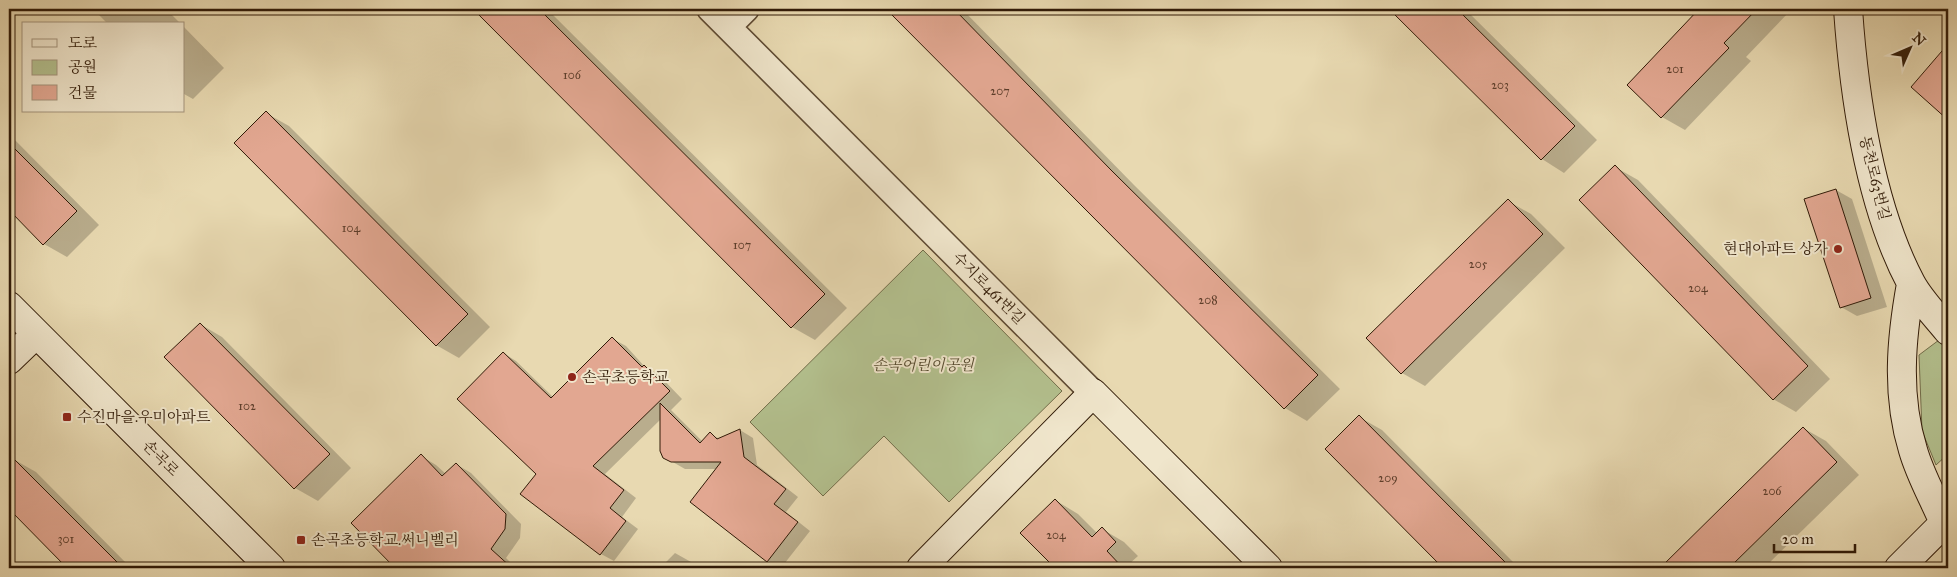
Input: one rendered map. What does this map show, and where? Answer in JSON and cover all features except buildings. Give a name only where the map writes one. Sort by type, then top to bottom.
[{"type":"street","name":"수지로461번길","points":[[710,9],[1268,568]]},
{"type":"street","points":[[728,27],[746,9]]},
{"type":"street","name":"동천로63번길","points":[[1848,9],[1854,73],[1864,135],[1886,222],[1911,284],[1946,322]]},
{"type":"street","points":[[1899,568],[1946,521],[1913,450],[1902,398],[1902,336],[1911,284]]},
{"type":"street","name":"손곡로","points":[[9,306],[271,568]]},
{"type":"street","points":[[9,360],[36,334]]},
{"type":"street","points":[[921,568],[1093,393]]},
{"type":"green space","name":"손곡어린이공원","points":[[923,250],[1062,391],[949,502],[884,436],[823,496],[750,422]]},
{"type":"green space","points":[[1939,340],[1948,352],[1948,454],[1936,465],[1922,431],[1919,355]]},
{"type":"place","name":"현대아파트 상가","points":[[1838,249]]},
{"type":"place","name":"손곡초등학교","points":[[572,377]]},
{"type":"place","name":"수진마을.우미아파트","points":[[67,417]]},
{"type":"place","name":"손곡초등학교.써니벨리","points":[[301,540]]}]
